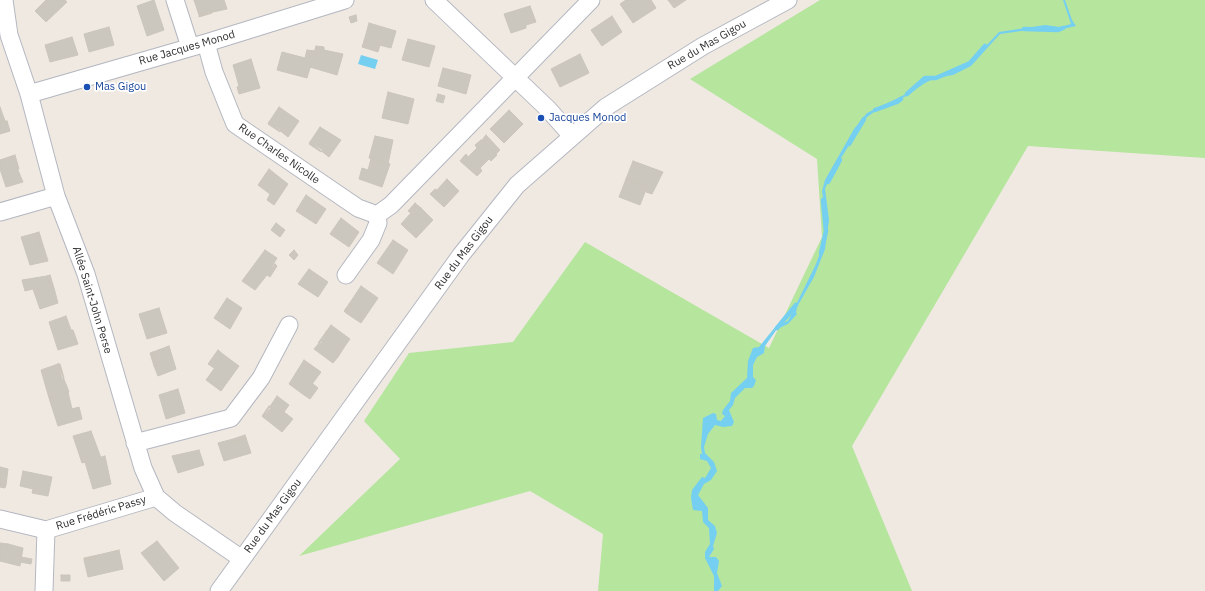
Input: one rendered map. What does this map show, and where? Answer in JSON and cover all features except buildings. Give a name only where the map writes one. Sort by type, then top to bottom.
[{"type":"street","name":"Allée Saint-John Perse","points":[[4,0],[4,36],[29,94],[56,196],[86,274],[135,443],[156,497],[175,513],[242,560]]},
{"type":"street","points":[[175,0],[190,47]]},
{"type":"street","points":[[434,0],[548,109],[572,136]]},
{"type":"street","points":[[346,275],[371,240],[378,222],[377,215],[392,205],[514,77],[591,0]]},
{"type":"street","name":"Rue du Mas Gigou","points":[[219,591],[461,255],[517,184],[606,107],[703,46],[788,0]]},
{"type":"street","name":"Rue Jacques Monod","points":[[29,94],[206,43],[336,1]]},
{"type":"street","name":"Rue Charles Nicolle","points":[[206,43],[214,72],[235,124],[358,208],[377,215]]},
{"type":"street","points":[[0,212],[56,196]]},
{"type":"street","points":[[135,443],[231,418],[261,378],[289,325]]},
{"type":"street","name":"Rue Frédéric Passy","points":[[0,519],[46,530],[156,497]]},
{"type":"street","name":"Rue Frédéric Passy","points":[[44,591],[46,530]]},
{"type":"green space","points":[[820,0],[1205,0],[1205,158],[1028,146],[852,446],[912,591],[598,591],[603,534],[530,491],[299,556],[400,459],[364,421],[409,353],[513,342],[585,242],[769,348],[822,237],[817,159],[690,79]]},
{"type":"water","points":[[1063,0],[1065,0],[1072,20],[1076,26],[1058,30],[1043,28],[1000,34],[971,66],[953,75],[935,78],[925,83],[897,102],[880,108],[867,117],[857,128],[848,147],[831,174],[825,189],[829,220],[825,249],[814,277],[797,307],[797,314],[788,324],[777,329],[765,346],[764,353],[757,357],[753,365],[753,377],[756,380],[754,386],[752,388],[745,388],[735,398],[733,405],[729,410],[734,422],[732,426],[723,427],[715,425],[708,434],[704,447],[705,453],[714,462],[717,471],[711,480],[704,484],[698,495],[708,508],[708,520],[715,526],[717,533],[713,546],[714,549],[709,557],[716,557],[719,561],[717,573],[722,586],[718,591],[714,591],[714,576],[705,558],[705,552],[710,544],[709,528],[703,522],[702,511],[693,510],[691,498],[692,490],[702,477],[705,478],[711,468],[707,461],[700,459],[700,454],[702,454],[703,418],[713,413],[716,414],[717,420],[721,421],[725,416],[722,414],[723,410],[730,401],[731,393],[747,378],[748,361],[753,348],[759,347],[776,326],[788,321],[816,264],[826,236],[826,219],[822,191],[825,180],[854,129],[867,113],[917,87],[925,78],[953,72],[970,63],[999,32],[1045,25],[1060,27],[1071,24]]},
{"type":"water","points":[[361,55],[378,60],[375,69],[358,64]]},
{"type":"waterway","points":[[1024,29],[1058,30],[1063,28]]},
{"type":"waterway","points":[[907,94],[925,78],[936,78],[970,63],[985,46]]},
{"type":"waterway","points":[[875,110],[897,102],[901,99]]},
{"type":"waterway","points":[[849,144],[864,119]]},
{"type":"waterway","points":[[828,182],[840,160]]},
{"type":"waterway","points":[[821,253],[826,231],[823,200]]},
{"type":"waterway","points":[[777,328],[796,305]]},
{"type":"place","name":"Mas Gigou","points":[[87,87]]},
{"type":"place","name":"Jacques Monod","points":[[541,118]]}]
